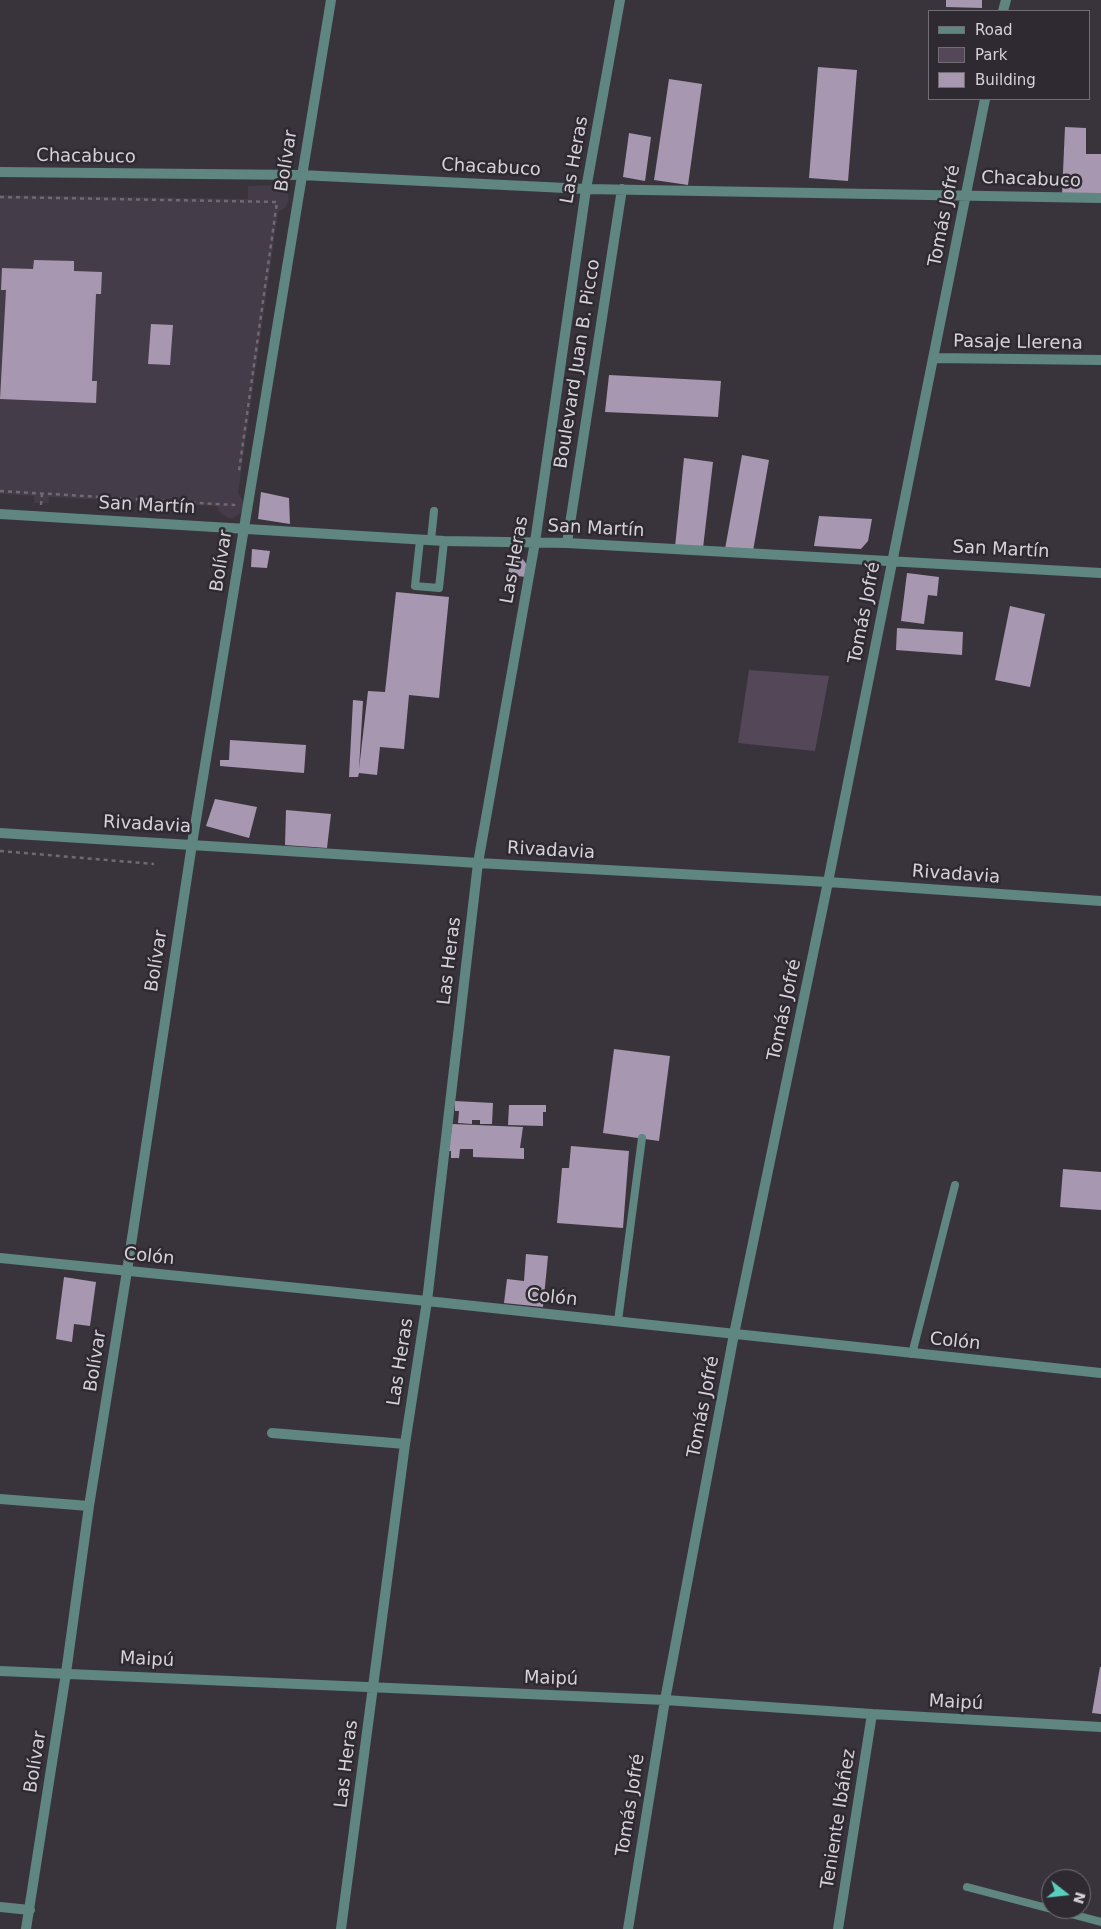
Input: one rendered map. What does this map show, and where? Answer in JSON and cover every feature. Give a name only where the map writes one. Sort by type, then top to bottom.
[{"type":"street","name":"Bolívar","points":[[26,1929],[66,1673],[89,1506],[127,1272],[192,844],[331,0]]},
{"type":"street","name":"Las Heras","points":[[341,1929],[405,1444],[427,1301],[478,863],[535,542],[586,188],[620,0]]},
{"type":"street","name":"Tomás Jofré","points":[[628,1929],[665,1700],[734,1334],[828,882],[985,100]]},
{"type":"street","name":"Chacabuco","points":[[0,172],[301,176],[622,189],[1101,198]]},
{"type":"street","name":"Boulevard Juan B. Picco","points":[[567,543],[622,189]]},
{"type":"street","name":"Pasaje Llerena","points":[[934,358],[1101,360]]},
{"type":"street","name":"San Martín","points":[[0,514],[420,540],[567,543],[1101,572]]},
{"type":"street","name":"Rivadavia","points":[[0,833],[478,863],[828,882],[1101,901]]},
{"type":"street","name":"Colón","points":[[0,1258],[427,1301],[1101,1373]]},
{"type":"street","points":[[272,1433],[405,1444]]},
{"type":"street","points":[[0,1499],[89,1506]]},
{"type":"street","name":"Maipú","points":[[0,1671],[665,1700],[1101,1727]]},
{"type":"street","name":"Teniente Ibáñez","points":[[838,1929],[872,1714]]},
{"type":"street","points":[[0,1907],[30,1910]]},
{"type":"lane","points":[[431,540],[434,511]]},
{"type":"lane","points":[[420,540],[415,586],[439,588],[444,541]]},
{"type":"lane","points":[[618,1321],[642,1138]]},
{"type":"lane","points":[[912,1354],[955,1186]]},
{"type":"lane","points":[[967,1887],[1041,1906]]},
{"type":"path","points":[[0,197],[277,202],[238,476]]},
{"type":"path","points":[[0,491],[234,505],[236,495]]},
{"type":"path","points":[[0,851],[154,864]]},
{"type":"shaded area","points":[[279,185],[287,191],[289,199],[286,207],[278,212],[238,493],[244,505],[241,513],[233,518],[229,518],[221,514],[217,506],[49,497],[48,503],[34,503],[34,496],[0,494],[0,195],[248,199],[248,186]]},
{"type":"green space","points":[[749,670],[829,676],[815,751],[738,743]]},
{"type":"building","points":[[946,0],[982,0],[982,8],[946,7]]},
{"type":"building","points":[[818,67],[857,70],[848,181],[809,178]]},
{"type":"building","points":[[669,79],[702,84],[688,185],[654,180]]},
{"type":"building","points":[[1065,127],[1086,128],[1086,154],[1101,154],[1101,195],[1062,194]]},
{"type":"building","points":[[629,133],[651,137],[645,181],[623,177]]},
{"type":"building","points":[[34,260],[74,261],[74,271],[102,272],[101,294],[96,294],[92,381],[97,381],[96,403],[0,399],[6,290],[1,290],[2,268],[33,269]]},
{"type":"building","points":[[151,324],[173,325],[170,365],[148,364]]},
{"type":"building","points":[[609,375],[721,381],[718,417],[605,412]]},
{"type":"building","points":[[742,455],[769,460],[753,551],[725,549]]},
{"type":"building","points":[[684,458],[713,462],[703,548],[675,547]]},
{"type":"building","points":[[261,492],[289,498],[290,524],[258,519]]},
{"type":"building","points":[[819,516],[872,519],[868,541],[861,549],[814,546]]},
{"type":"building","points":[[252,549],[270,551],[267,568],[251,567]]},
{"type":"building","points":[[511,555],[520,555],[527,565],[526,577],[508,575]]},
{"type":"building","points":[[907,573],[939,577],[937,596],[928,595],[924,624],[901,621]]},
{"type":"building","points":[[396,592],[449,597],[439,698],[409,695],[404,749],[380,747],[377,775],[359,773],[358,777],[349,777],[353,700],[363,701],[359,769],[368,691],[385,692]]},
{"type":"building","points":[[1010,606],[1045,614],[1030,687],[995,680]]},
{"type":"building","points":[[897,628],[963,632],[962,655],[896,650]]},
{"type":"building","points":[[230,740],[306,745],[304,773],[220,766],[220,760],[229,760]]},
{"type":"building","points":[[215,799],[257,807],[249,838],[206,826]]},
{"type":"building","points":[[286,810],[331,814],[327,848],[285,845]]},
{"type":"building","points":[[614,1049],[670,1056],[659,1141],[603,1133]]},
{"type":"building","points":[[455,1101],[493,1103],[492,1124],[480,1124],[480,1120],[472,1120],[472,1124],[458,1123],[459,1111],[455,1111]]},
{"type":"building","points":[[509,1105],[546,1105],[546,1112],[543,1112],[543,1126],[508,1125]]},
{"type":"building","points":[[452,1124],[523,1127],[520,1148],[524,1148],[524,1159],[473,1157],[473,1149],[460,1149],[459,1158],[451,1158],[451,1151],[448,1151],[449,1134],[451,1134]]},
{"type":"building","points":[[571,1146],[629,1151],[623,1228],[557,1223],[562,1168],[569,1168]]},
{"type":"building","points":[[1063,1169],[1101,1172],[1101,1210],[1060,1207]]},
{"type":"building","points":[[526,1254],[548,1256],[543,1307],[504,1303],[507,1279],[524,1281]]},
{"type":"building","points":[[64,1277],[96,1282],[90,1326],[74,1324],[72,1342],[56,1339]]},
{"type":"building","points":[[1101,1667],[1101,1714],[1092,1713]]}]
